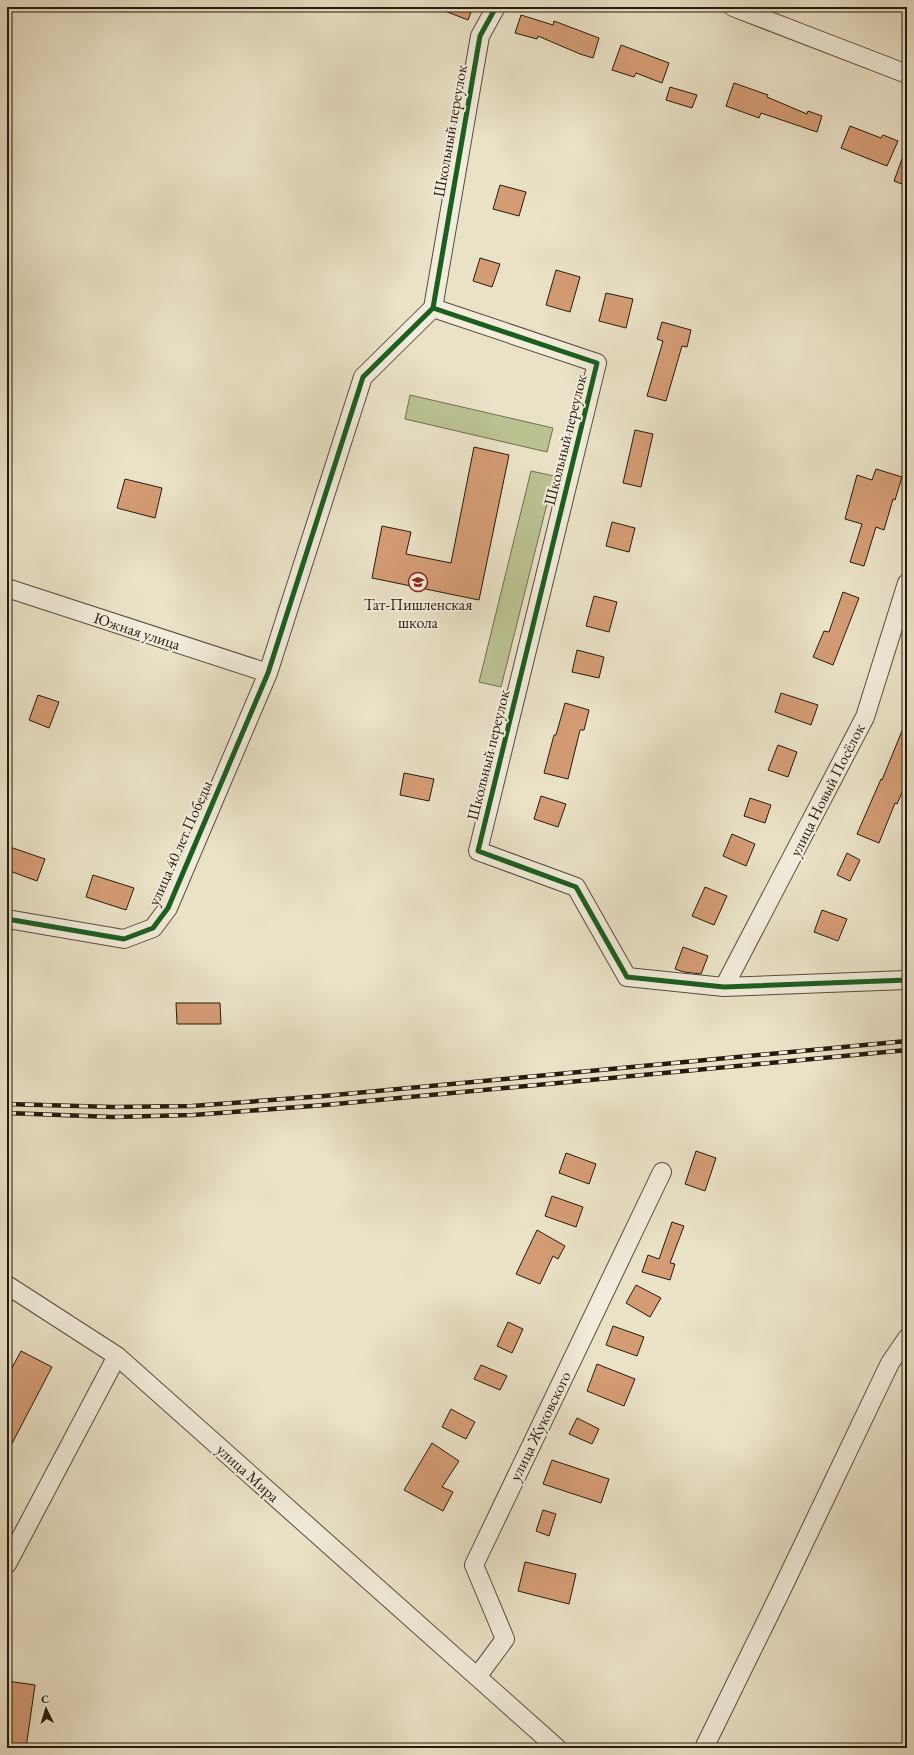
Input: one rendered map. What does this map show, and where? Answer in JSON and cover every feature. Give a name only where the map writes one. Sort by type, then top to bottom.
[{"type":"street","name":"Школьный переулок","points":[[496,7],[480,36],[433,308],[597,363],[478,851],[576,887],[626,977],[724,987]]},
{"type":"street","points":[[733,7],[907,74]]},
{"type":"street","name":"улица 40 лет Победы","points":[[7,919],[124,939],[153,928],[168,908],[268,673],[363,377],[433,308]]},
{"type":"street","name":"улица Новый Посёлок","points":[[724,987],[865,717],[907,583]]},
{"type":"street","name":"Южная улица","points":[[7,588],[268,673]]},
{"type":"street","points":[[724,987],[907,980]]},
{"type":"street","name":"улица Жуковского","points":[[477,1677],[505,1639],[474,1565],[662,1172]]},
{"type":"street","name":"улица Мира","points":[[7,1285],[117,1356],[557,1748]]},
{"type":"street","points":[[704,1748],[890,1363],[907,1338]]},
{"type":"street","points":[[7,1564],[117,1356]]},
{"type":"green space","points":[[410,395],[553,428],[547,452],[405,419]]},
{"type":"green space","points":[[531,471],[554,476],[501,687],[479,682]]},
{"type":"building","points":[[437,7],[473,7],[468,20]]},
{"type":"building","points":[[521,15],[553,25],[554,21],[599,38],[593,58],[538,36],[537,39],[515,33]]},
{"type":"building","points":[[621,45],[669,63],[662,83],[636,73],[634,77],[612,70]]},
{"type":"building","points":[[734,83],[768,95],[767,97],[807,114],[808,111],[822,116],[817,132],[761,113],[759,118],[726,106]]},
{"type":"building","points":[[670,87],[697,95],[692,108],[666,100]]},
{"type":"building","points":[[850,126],[881,138],[883,135],[898,141],[887,166],[841,148]]},
{"type":"building","points":[[906,148],[907,149],[907,186],[894,181]]},
{"type":"building","points":[[500,185],[526,192],[519,216],[493,209]]},
{"type":"building","points":[[480,258],[500,264],[492,287],[473,281]]},
{"type":"building","points":[[556,270],[580,277],[570,312],[546,305]]},
{"type":"building","points":[[606,293],[633,299],[626,328],[599,321]]},
{"type":"building","points":[[662,322],[691,330],[687,347],[682,346],[666,401],[647,396],[663,341],[657,339]]},
{"type":"building","points":[[635,430],[653,434],[641,487],[623,483]]},
{"type":"building","points":[[474,447],[509,455],[479,600],[372,578],[382,526],[411,532],[406,554],[451,563]]},
{"type":"building","points":[[876,469],[902,477],[895,500],[893,499],[884,530],[876,527],[864,566],[850,562],[862,524],[845,519],[857,475],[872,480]]},
{"type":"building","points":[[125,479],[162,488],[155,518],[117,508]]},
{"type":"building","points":[[612,522],[635,528],[629,552],[606,546]]},
{"type":"building","points":[[843,592],[859,598],[833,665],[813,657],[824,631],[829,632]]},
{"type":"building","points":[[594,596],[617,602],[609,632],[586,626]]},
{"type":"building","points":[[577,650],[604,657],[599,678],[572,672]]},
{"type":"building","points":[[781,693],[818,705],[811,725],[775,712]]},
{"type":"building","points":[[38,695],[59,702],[49,728],[29,720]]},
{"type":"building","points":[[565,703],[589,710],[584,730],[580,730],[568,779],[544,773],[554,735],[556,735]]},
{"type":"building","points":[[906,721],[907,781],[897,804],[895,803],[879,843],[857,834],[881,779],[882,780]]},
{"type":"building","points":[[778,745],[797,752],[788,777],[768,770]]},
{"type":"building","points":[[404,773],[434,779],[429,801],[400,795]]},
{"type":"building","points":[[541,796],[566,804],[558,827],[534,819]]},
{"type":"building","points":[[750,798],[771,805],[765,823],[744,816]]},
{"type":"building","points":[[732,834],[755,844],[746,866],[723,856]]},
{"type":"building","points":[[7,846],[45,859],[37,881],[7,870]]},
{"type":"building","points":[[847,853],[860,860],[850,881],[837,875]]},
{"type":"building","points":[[93,875],[134,888],[126,910],[86,897]]},
{"type":"building","points":[[705,887],[727,896],[714,925],[692,916]]},
{"type":"building","points":[[822,910],[847,919],[838,941],[814,932]]},
{"type":"building","points":[[683,947],[708,956],[701,974],[684,972],[675,969]]},
{"type":"building","points":[[176,1003],[220,1003],[221,1024],[177,1024]]},
{"type":"building","points":[[696,1151],[716,1158],[705,1191],[685,1184]]},
{"type":"building","points":[[566,1153],[596,1164],[589,1184],[559,1173]]},
{"type":"building","points":[[552,1196],[583,1207],[576,1227],[545,1216]]},
{"type":"building","points":[[672,1222],[684,1226],[670,1263],[675,1264],[670,1280],[642,1272],[648,1255],[659,1259]]},
{"type":"building","points":[[537,1230],[565,1246],[558,1259],[553,1256],[540,1284],[516,1274]]},
{"type":"building","points":[[636,1285],[661,1298],[650,1317],[626,1303]]},
{"type":"building","points":[[508,1322],[523,1329],[512,1353],[497,1346]]},
{"type":"building","points":[[613,1326],[644,1337],[637,1356],[606,1345]]},
{"type":"building","points":[[21,1351],[52,1367],[7,1453],[7,1377]]},
{"type":"building","points":[[597,1364],[635,1379],[624,1406],[587,1391]]},
{"type":"building","points":[[481,1365],[507,1376],[500,1390],[474,1379]]},
{"type":"building","points":[[451,1409],[475,1422],[466,1439],[442,1427]]},
{"type":"building","points":[[577,1418],[599,1429],[592,1444],[569,1434]]},
{"type":"building","points":[[432,1443],[459,1461],[442,1487],[453,1492],[443,1511],[404,1490]]},
{"type":"building","points":[[552,1460],[609,1479],[601,1503],[543,1484]]},
{"type":"building","points":[[543,1510],[556,1514],[549,1536],[536,1531]]},
{"type":"building","points":[[525,1562],[576,1574],[569,1604],[518,1591]]},
{"type":"building","points":[[7,1681],[35,1685],[26,1748],[7,1748]]},
{"type":"railway","points":[[7,1104],[113,1107],[192,1106],[324,1096],[907,1041]]},
{"type":"railway","points":[[7,1113],[113,1117],[193,1115],[325,1105],[907,1050]]},
{"type":"cycle path","points":[[496,7],[480,36],[433,308],[597,363],[478,851],[576,887],[627,977],[724,987],[907,980]]},
{"type":"cycle path","points":[[7,919],[124,939],[153,928],[168,908],[268,673],[363,377],[433,308]]},
{"type":"place","name":"Тат-Пишленская школа","points":[[418,582]]}]
